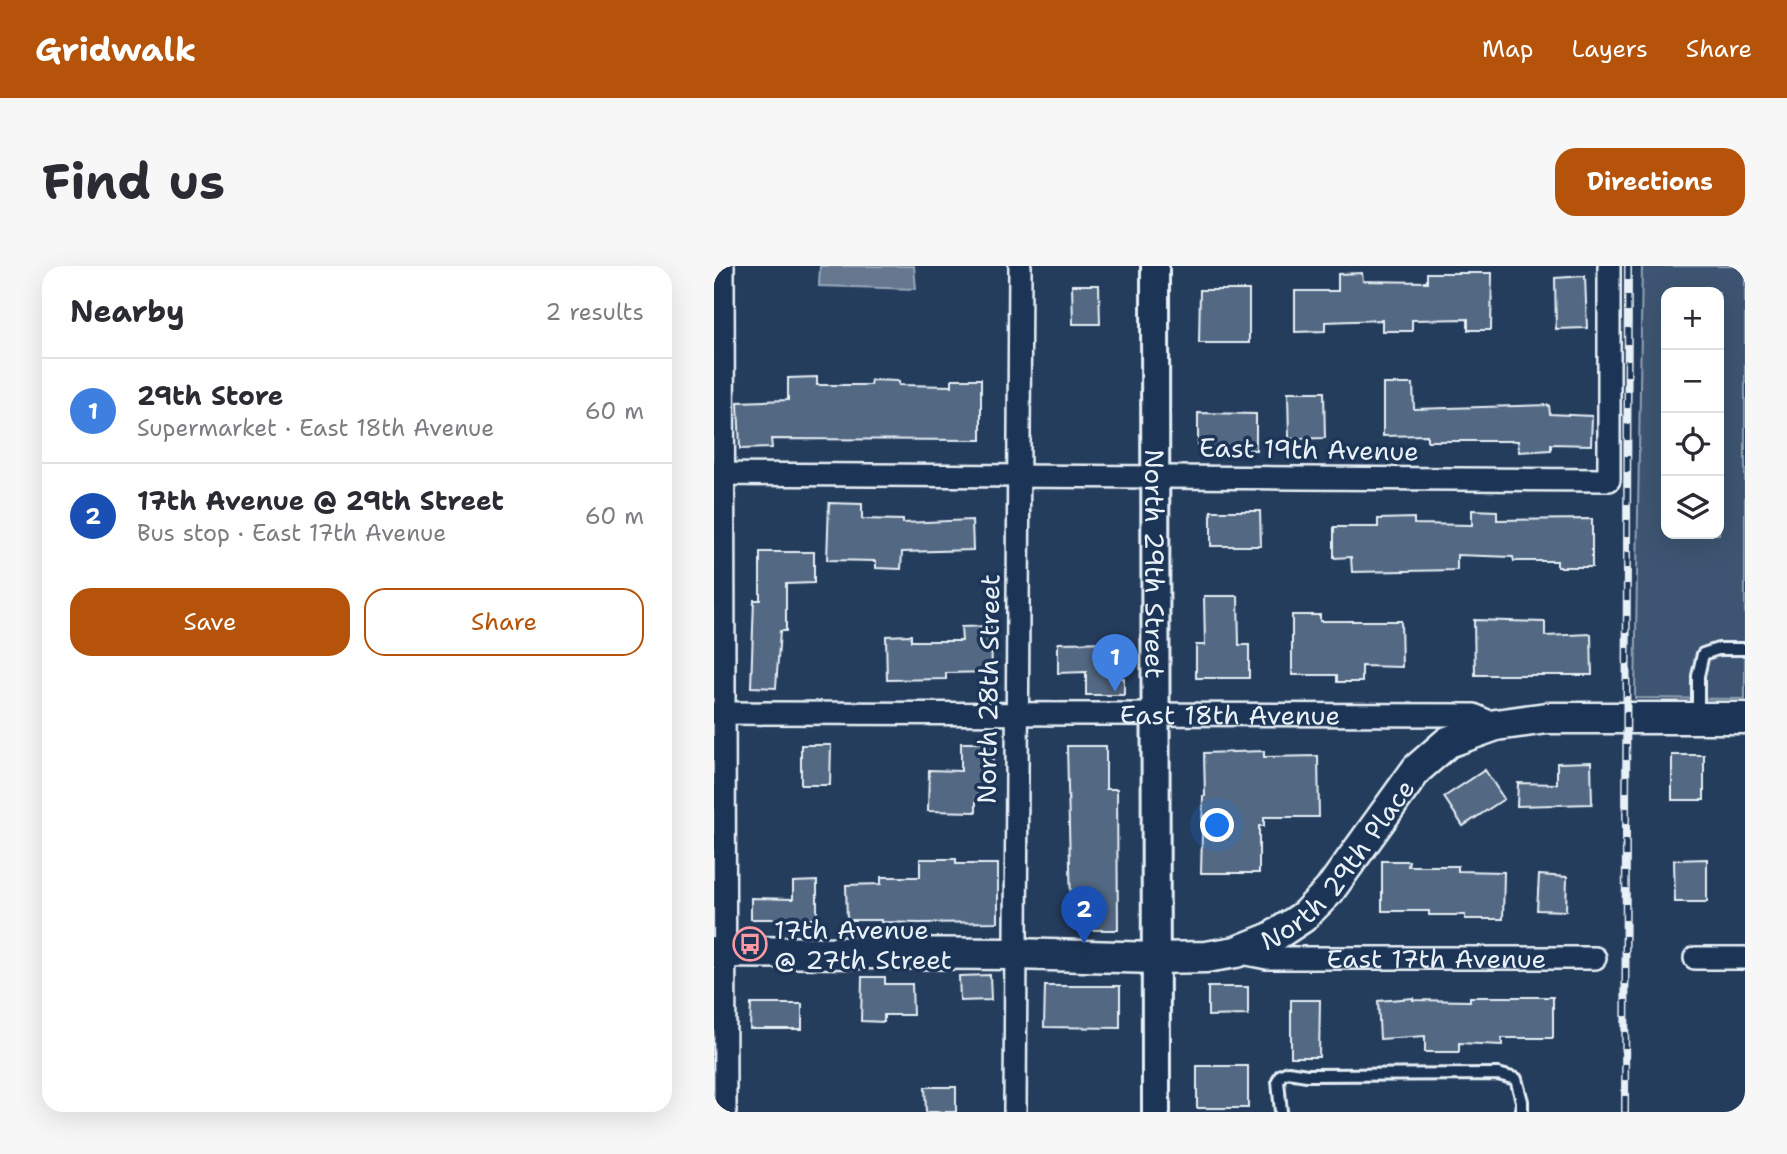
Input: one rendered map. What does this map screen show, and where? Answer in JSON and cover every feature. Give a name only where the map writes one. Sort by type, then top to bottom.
[{"type":"main road","name":"East 18th Avenue","points":[[1496,725],[1547,718],[1745,718]]},
{"type":"main road","name":"North 29th Place","points":[[1156,958],[1206,957],[1236,952],[1271,938],[1303,917],[1329,891],[1417,769],[1448,742],[1496,725]]},
{"type":"main road","points":[[720,952],[1156,958]]},
{"type":"street","points":[[723,266],[718,474],[720,952],[724,1112]]},
{"type":"street","name":"North 28th Street","points":[[1015,1112],[1015,715],[1020,266]]},
{"type":"street","name":"North 29th Street","points":[[1154,266],[1156,1112]]},
{"type":"street","name":"East 19th Avenue","points":[[718,474],[1609,480],[1609,266]]},
{"type":"street","name":"East 18th Avenue","points":[[719,713],[1474,715],[1496,725]]},
{"type":"street","name":"East 17th Avenue","points":[[1236,952],[1267,958],[1595,958]]},
{"type":"street","points":[[1695,958],[1745,958]]},
{"type":"lane","points":[[1698,718],[1698,676],[1703,654],[1718,649],[1745,649]]},
{"type":"lane","points":[[1281,1112],[1278,1081],[1281,1075],[1288,1072],[1497,1074],[1516,1079],[1522,1112]]},
{"type":"shaded area","points":[[820,266],[914,266],[916,289],[819,286]]},
{"type":"shaded area","points":[[1642,266],[1745,266],[1745,699],[1635,698]]},
{"type":"building","points":[[1362,273],[1363,281],[1427,282],[1427,273],[1492,273],[1491,330],[1468,330],[1468,319],[1412,320],[1412,331],[1382,331],[1382,320],[1325,322],[1325,331],[1295,332],[1295,291],[1338,291],[1338,274]]},
{"type":"building","points":[[1585,276],[1587,328],[1556,329],[1555,278]]},
{"type":"building","points":[[1072,285],[1099,285],[1100,324],[1073,324]]},
{"type":"building","points":[[1200,290],[1249,290],[1249,343],[1199,343]]},
{"type":"building","points":[[817,377],[817,385],[870,385],[871,380],[899,381],[899,385],[952,386],[952,379],[981,379],[981,440],[771,439],[772,448],[740,449],[738,402],[788,400],[788,378]]},
{"type":"building","points":[[1383,384],[1413,384],[1414,409],[1549,405],[1550,414],[1592,416],[1591,445],[1551,444],[1551,450],[1519,452],[1518,441],[1427,441],[1427,435],[1383,436]]},
{"type":"building","points":[[1288,392],[1324,392],[1325,438],[1289,439]]},
{"type":"building","points":[[1198,413],[1256,414],[1256,450],[1198,449]]},
{"type":"building","points":[[829,503],[862,504],[862,519],[903,520],[903,523],[972,520],[973,550],[902,552],[901,569],[876,568],[876,561],[827,560]]},
{"type":"building","points":[[1472,510],[1497,511],[1497,520],[1592,519],[1592,567],[1557,567],[1557,561],[1514,561],[1513,557],[1457,555],[1457,570],[1352,572],[1351,557],[1334,558],[1334,527],[1378,527],[1378,519],[1414,518],[1414,524],[1472,525]]},
{"type":"building","points":[[1211,511],[1260,511],[1261,546],[1211,546]]},
{"type":"building","points":[[760,552],[814,552],[814,583],[786,584],[786,631],[780,631],[776,688],[751,687],[754,600],[760,600]]},
{"type":"building","points":[[1204,596],[1238,596],[1239,645],[1249,645],[1249,678],[1196,678],[1196,645],[1205,645]]},
{"type":"building","points":[[1292,615],[1320,615],[1320,621],[1401,621],[1402,667],[1362,666],[1362,682],[1337,682],[1337,675],[1292,675]]},
{"type":"building","points":[[1474,620],[1545,622],[1545,636],[1591,634],[1592,675],[1475,675]]},
{"type":"building","points":[[991,626],[992,672],[946,673],[946,679],[887,680],[886,636],[911,635],[911,641],[962,641],[961,627]]},
{"type":"building","points":[[1117,642],[1117,678],[1124,678],[1124,695],[1086,695],[1086,672],[1058,673],[1058,643]]},
{"type":"building","points":[[961,743],[993,743],[992,798],[976,798],[976,812],[928,811],[929,770],[961,771]]},
{"type":"building","points":[[801,745],[831,745],[830,785],[801,785]]},
{"type":"building","points":[[1067,746],[1106,746],[1106,789],[1117,789],[1118,930],[1079,930],[1080,906],[1071,906]]},
{"type":"building","points":[[1264,751],[1264,757],[1318,756],[1319,817],[1264,817],[1264,826],[1259,826],[1259,873],[1201,873],[1204,753]]},
{"type":"building","points":[[1672,755],[1704,755],[1704,800],[1672,800]]},
{"type":"building","points":[[1591,762],[1592,804],[1517,806],[1518,783],[1557,784],[1557,763]]},
{"type":"building","points":[[1485,770],[1504,799],[1463,826],[1444,797]]},
{"type":"building","points":[[920,859],[956,859],[956,864],[998,864],[998,922],[847,920],[846,885],[881,884],[881,877],[920,877]]},
{"type":"building","points":[[1707,859],[1707,902],[1675,902],[1674,860]]},
{"type":"building","points":[[1382,861],[1409,861],[1408,866],[1458,866],[1458,871],[1504,872],[1503,919],[1465,919],[1465,915],[1429,915],[1429,911],[1382,911]]},
{"type":"building","points":[[1539,875],[1567,877],[1566,911],[1537,910]]},
{"type":"building","points":[[817,881],[817,919],[751,919],[751,898],[793,899],[793,882]]},
{"type":"building","points":[[990,975],[991,1000],[960,1001],[959,976]]},
{"type":"building","points":[[862,977],[885,977],[885,984],[912,984],[913,1015],[884,1015],[884,1022],[861,1021]]},
{"type":"building","points":[[1045,986],[1120,986],[1120,1028],[1044,1027]]},
{"type":"building","points":[[1208,987],[1248,987],[1248,1015],[1208,1016]]},
{"type":"building","points":[[1470,997],[1553,997],[1553,1038],[1502,1038],[1502,1045],[1459,1043],[1459,1052],[1425,1052],[1425,1036],[1380,1039],[1378,1001],[1413,998],[1470,1001]]},
{"type":"building","points":[[1291,1000],[1320,1000],[1319,1057],[1291,1057]]},
{"type":"building","points":[[751,1004],[802,1004],[802,1029],[750,1029]]},
{"type":"building","points":[[1197,1066],[1248,1066],[1248,1108],[1197,1108]]},
{"type":"building","points":[[925,1087],[956,1087],[956,1112],[926,1112]]},
{"type":"railway","points":[[1625,1112],[1628,266]]},
{"type":"place","name":"29th Store","points":[[1115,692]]},
{"type":"place","name":"17th Avenue @ 27th Street","points":[[750,944]]},
{"type":"place","name":"17th Avenue @ 29th Street","points":[[1084,944]]}]
